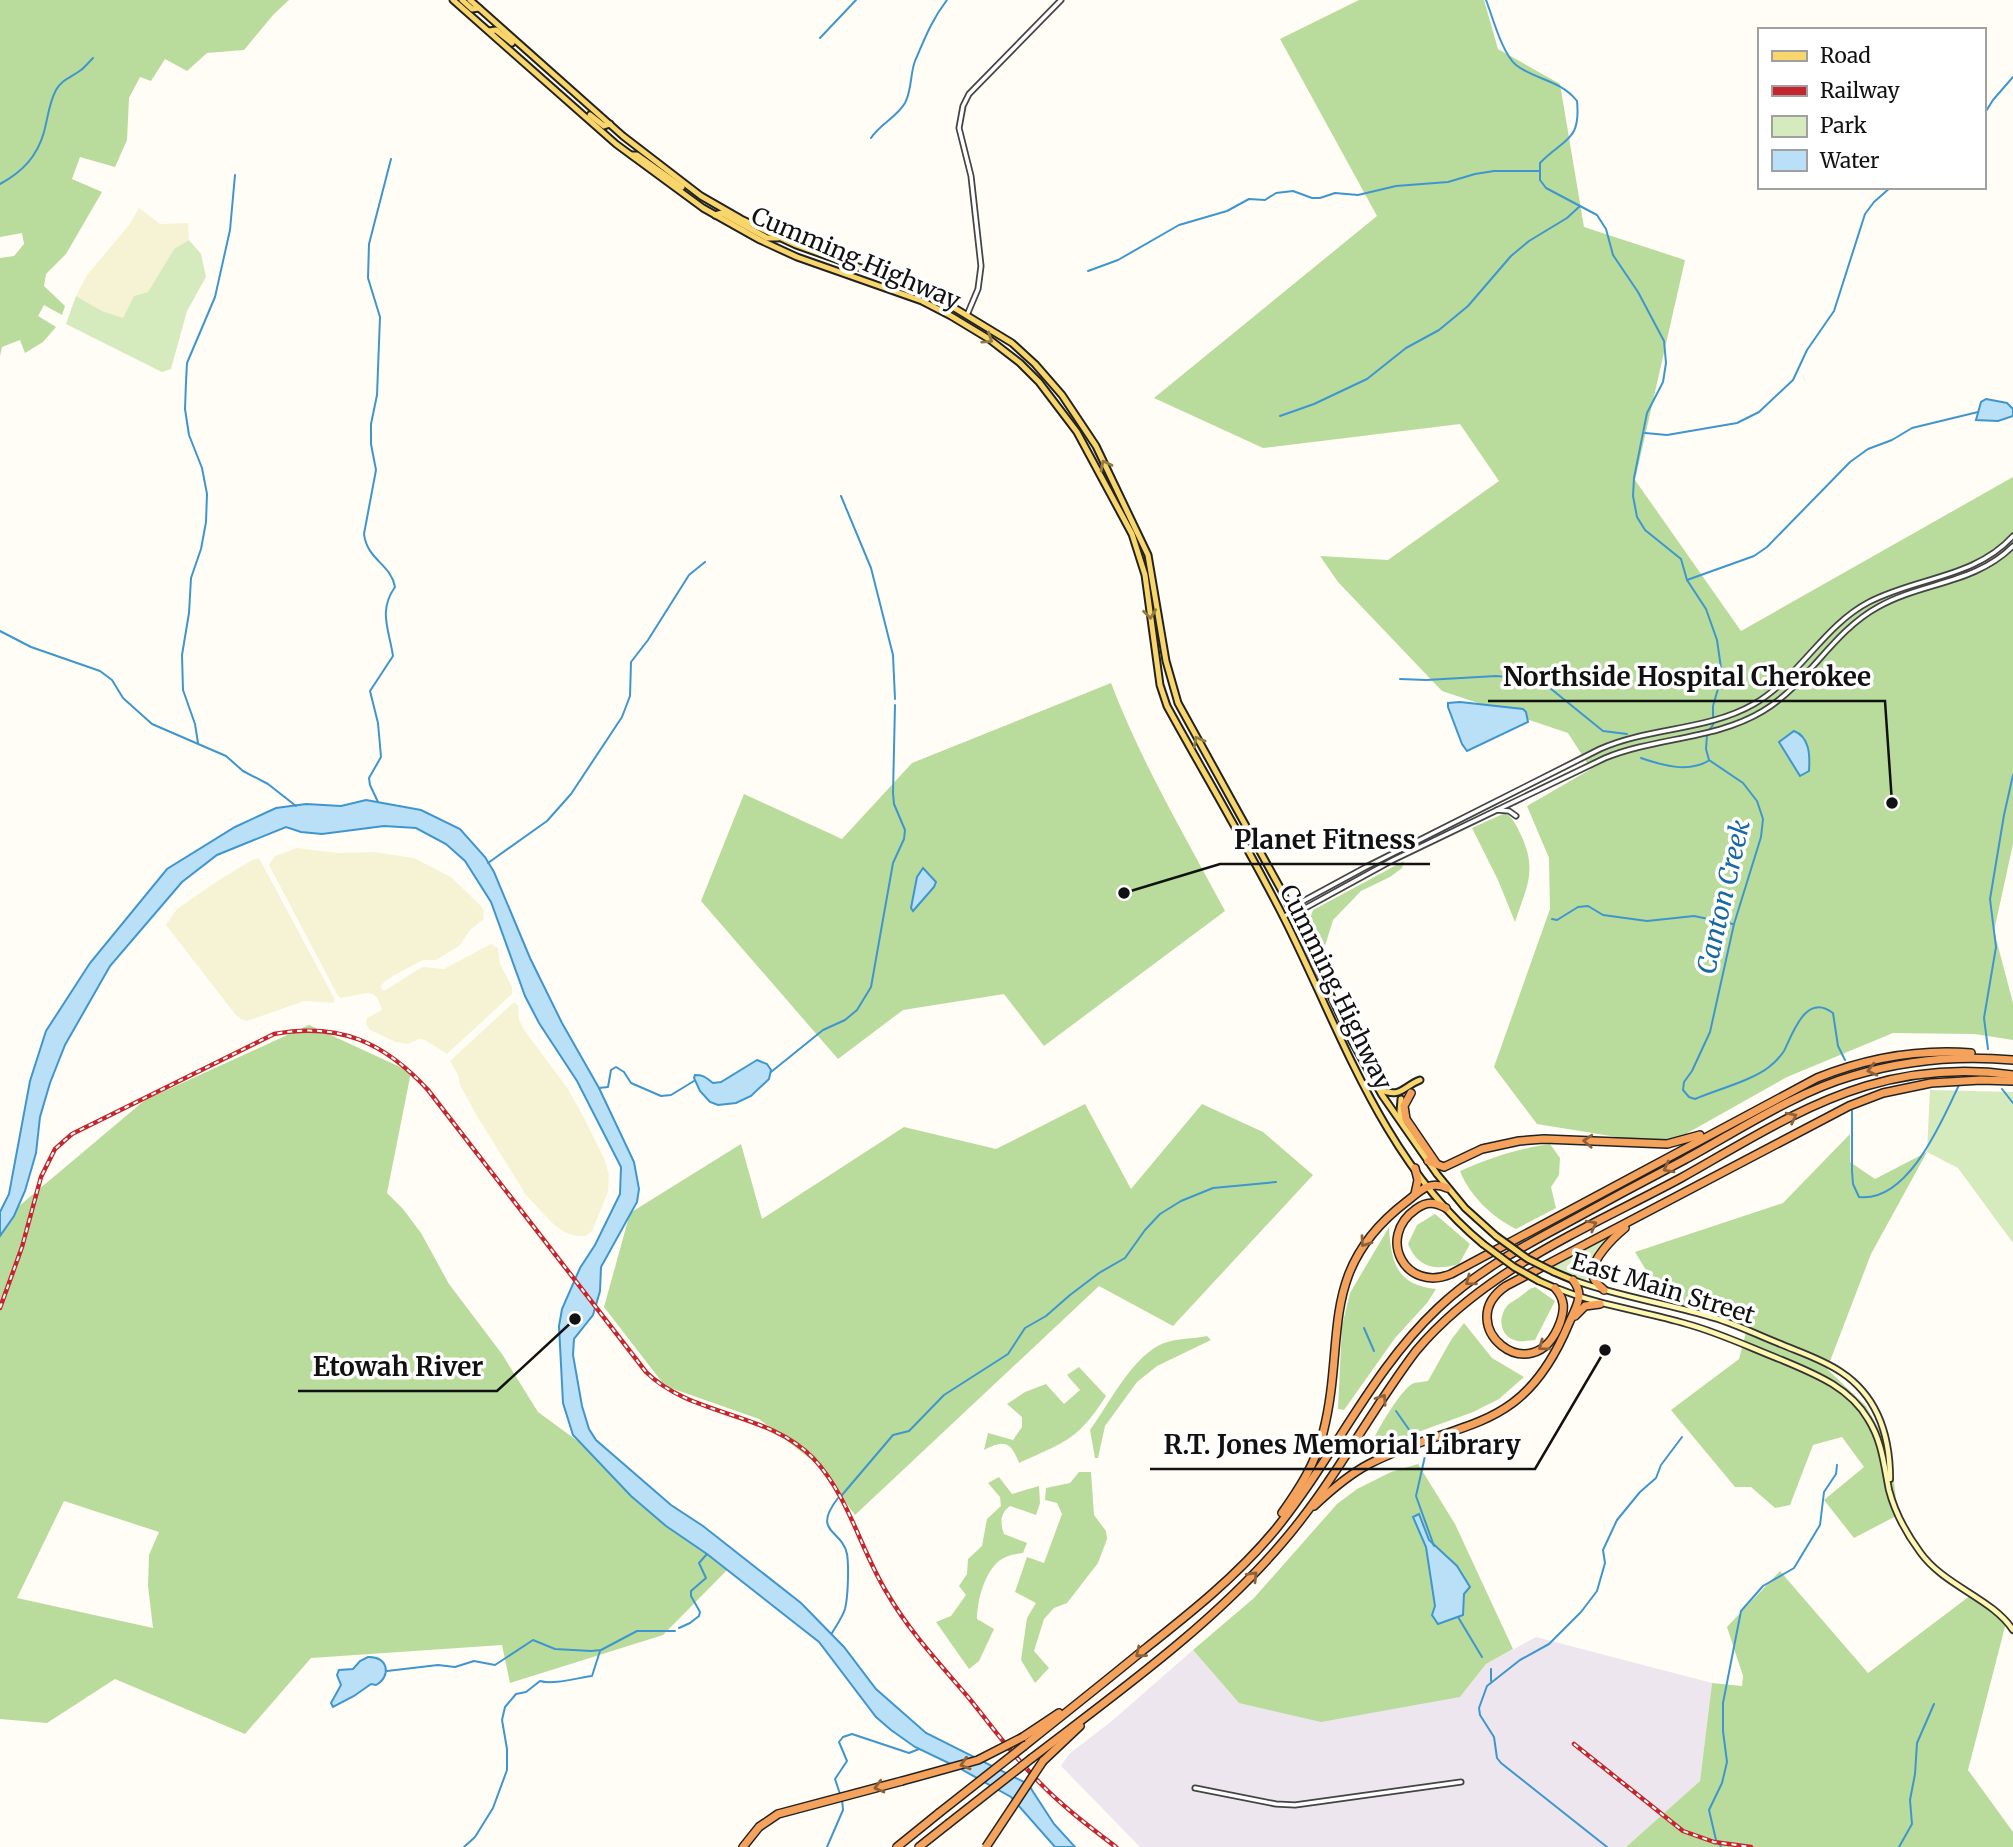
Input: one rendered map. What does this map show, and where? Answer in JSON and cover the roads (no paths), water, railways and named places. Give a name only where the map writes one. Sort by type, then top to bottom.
[{"type":"highway","points":[[1446,1208],[1426,1203],[1407,1216],[1400,1227],[1397,1240],[1400,1257],[1406,1266],[1419,1276],[1438,1278],[1451,1274],[1727,1125],[1817,1078],[1842,1068],[1908,1054],[1946,1052],[2013,1060]]},
{"type":"highway","points":[[897,1847],[1188,1615],[1237,1571],[1291,1508],[1401,1348],[1443,1303],[1491,1266],[1783,1106],[1833,1082],[1886,1067],[1930,1060],[2013,1060]]},
{"type":"highway","points":[[986,1847],[1043,1761],[1067,1737],[1236,1593],[1268,1559],[1303,1516],[1416,1351],[1453,1313],[1496,1279],[1770,1129],[1835,1097],[1882,1082],[1917,1076],[1965,1072],[2013,1075]]},
{"type":"highway","points":[[1555,1288],[1562,1297],[1564,1311],[1554,1337],[1546,1346],[1531,1353],[1519,1354],[1507,1350],[1494,1340],[1487,1318],[1490,1304],[1498,1292],[1838,1110],[1901,1089],[1945,1082],[2013,1081]]},
{"type":"highway","points":[[1410,1093],[1404,1106],[1406,1119],[1435,1163],[1445,1165],[1496,1145],[1531,1139],[1667,1144],[1727,1125]]},
{"type":"highway","points":[[1428,1161],[1444,1167],[1465,1157]]},
{"type":"highway","points":[[1414,1195],[1418,1180],[1415,1168]]},
{"type":"highway","points":[[1237,1571],[1302,1484],[1317,1452],[1327,1410],[1338,1307],[1349,1269],[1374,1230],[1414,1195],[1427,1185],[1436,1184],[1447,1188]]},
{"type":"highway","points":[[1604,1290],[1593,1278],[1593,1269],[1614,1237],[1646,1214]]},
{"type":"highway","points":[[1303,1516],[1338,1485],[1367,1465],[1476,1424],[1511,1405],[1532,1387],[1559,1349],[1580,1298],[1579,1288],[1573,1280]]},
{"type":"highway","points":[[1570,1322],[1585,1306],[1600,1304]]},
{"type":"highway","points":[[919,1847],[1163,1655]]},
{"type":"highway","points":[[743,1847],[754,1832],[774,1816],[978,1760],[1023,1737],[1092,1692]]},
{"type":"main road","name":"Cumming Highway","points":[[453,0],[631,155],[715,215],[797,257],[922,302],[989,338],[1046,389],[1088,450],[1139,553],[1145,575],[1160,685],[1167,706],[1283,917],[1345,1053],[1427,1185],[1483,1244],[1514,1267]]},
{"type":"main road","points":[[462,0],[472,9],[480,8]]},
{"type":"main road","name":"Cumming Highway","points":[[470,0],[658,165],[697,193],[779,238],[914,288],[967,314],[1004,337],[1035,364],[1062,395],[1096,446],[1148,555],[1166,661],[1178,703],[1292,912],[1352,1041],[1378,1088],[1447,1188],[1496,1236],[1528,1259]]},
{"type":"main road","points":[[489,31],[496,30],[531,60],[536,60]]},
{"type":"main road","points":[[552,86],[558,87],[601,124],[610,124]]},
{"type":"main road","points":[[631,155],[636,155],[691,192],[697,193]]},
{"type":"main road","points":[[715,215],[722,213],[768,238],[779,238]]},
{"type":"main road","points":[[1088,450],[1096,446]]},
{"type":"main road","points":[[1337,1009],[1342,1014],[1352,1016],[1348,1028],[1352,1041]]},
{"type":"main road","points":[[1378,1088],[1392,1094],[1398,1093],[1420,1080]]},
{"type":"main road","points":[[1401,1099],[1402,1124]]},
{"type":"main road","name":"East Main Street","points":[[1528,1259],[1573,1280],[1604,1290],[1721,1320],[1817,1359],[1845,1374],[1869,1400],[1881,1421],[1890,1452],[1895,1508]]},
{"type":"main road","name":"East Main Street","points":[[1514,1267],[1580,1298],[1687,1324],[1722,1336],[1813,1373],[1839,1387],[1859,1405],[1874,1430],[1884,1456],[1890,1492],[1901,1525],[1928,1562],[1953,1584],[2002,1617],[2013,1630]]},
{"type":"street","points":[[967,314],[978,289],[981,266],[971,176],[960,138],[963,106],[969,94],[1061,0]]},
{"type":"street","points":[[1292,912],[1295,907],[1339,881],[1517,789],[1614,743],[1735,713],[1774,691],[1841,623],[1860,608],[1881,597],[1978,564],[2013,536]]},
{"type":"street","points":[[1283,917],[1298,912],[1495,810],[1618,753],[1737,724],[1767,708],[1790,691],[1852,626],[1870,612],[1899,598],[1974,573],[1996,561],[2013,546]]},
{"type":"street","points":[[1614,743],[1618,753]]},
{"type":"street","points":[[1495,810],[1505,810],[1516,816]]},
{"type":"street","points":[[1334,892],[1339,881]]},
{"type":"street","points":[[1195,1788],[1276,1804],[1295,1805],[1461,1782]]},
{"type":"water","points":[[1986,399],[2007,403],[2013,409],[2013,416],[1998,421],[1976,420],[1981,402]]},
{"type":"water","points":[[1448,703],[1523,709],[1528,722],[1467,751],[1448,707]]},
{"type":"water","points":[[1794,731],[1806,742],[1809,753],[1809,771],[1800,776],[1779,742]]},
{"type":"water","points":[[366,800],[421,810],[460,829],[485,857],[494,872],[530,958],[562,1023],[599,1088],[634,1162],[639,1189],[637,1202],[601,1267],[600,1291],[593,1315],[574,1339],[573,1355],[582,1406],[589,1429],[596,1440],[671,1505],[703,1526],[801,1603],[844,1647],[876,1689],[926,1733],[1028,1784],[1054,1824],[1075,1847],[1055,1847],[1011,1797],[915,1747],[891,1730],[876,1717],[819,1642],[707,1554],[666,1526],[631,1496],[573,1435],[563,1403],[559,1326],[562,1309],[580,1268],[595,1245],[620,1194],[621,1167],[577,1081],[539,1023],[525,996],[491,902],[465,861],[446,844],[416,828],[384,826],[322,834],[286,827],[217,855],[182,882],[110,966],[65,1045],[40,1117],[36,1153],[25,1191],[14,1216],[0,1236],[0,1212],[9,1194],[30,1081],[46,1031],[90,963],[167,869],[235,827],[276,808],[306,804],[341,806]]},
{"type":"water","points":[[923,868],[936,882],[913,911],[911,908],[917,877]]},
{"type":"water","points":[[757,1060],[767,1064],[771,1070],[769,1079],[751,1096],[736,1103],[718,1105],[710,1102],[700,1091],[694,1078],[698,1075],[713,1083],[721,1082]]},
{"type":"water","points":[[1419,1514],[1429,1540],[1457,1566],[1470,1587],[1464,1594],[1463,1615],[1438,1624],[1432,1615],[1435,1606],[1426,1547],[1413,1517]]},
{"type":"water","points":[[368,1657],[384,1663],[384,1677],[376,1685],[371,1684],[333,1707],[331,1703],[341,1685],[337,1675],[339,1670],[353,1669]]},
{"type":"waterway","points":[[820,38],[856,0]]},
{"type":"waterway","points":[[871,138],[905,103],[915,61],[932,22],[947,0]]},
{"type":"waterway","name":"Canton Creek","points":[[1486,0],[1502,44],[1511,60],[1523,70],[1556,84],[1577,101],[1578,114],[1573,132],[1540,163],[1540,180],[1546,188],[1597,215],[1606,229],[1613,255],[1638,292],[1664,341],[1666,363],[1663,382],[1647,413],[1633,496],[1637,517],[1645,530],[1681,559],[1687,580],[1706,609],[1717,640],[1722,675],[1713,706],[1713,725],[1709,730]]},
{"type":"waterway","points":[[0,184],[22,169],[33,156],[44,132],[58,86],[93,58]]},
{"type":"waterway","points":[[1985,113],[2013,77]]},
{"type":"waterway","points":[[378,802],[369,778],[381,757],[378,723],[370,691],[393,656],[386,612],[395,587],[389,573],[370,550],[364,534],[376,470],[371,444],[371,424],[377,395],[380,317],[368,278],[369,244],[391,159]]},
{"type":"waterway","points":[[1088,271],[1118,260],[1179,225],[1227,211],[1249,199],[1265,200],[1276,193],[1293,191],[1312,198],[1335,193],[1358,195],[1396,186],[1448,182],[1494,171],[1539,171]]},
{"type":"waterway","points":[[198,743],[195,724],[183,690],[182,655],[191,578],[201,549],[206,522],[207,494],[202,468],[189,435],[185,409],[187,363],[215,297],[230,230],[235,175]]},
{"type":"waterway","points":[[1645,433],[1667,435],[1737,423],[1759,412],[1793,380],[1807,350],[1834,311],[1865,214],[1889,189]]},
{"type":"waterway","points":[[1280,416],[1314,404],[1367,379],[1406,348],[1439,330],[1468,306],[1511,256],[1580,206]]},
{"type":"waterway","points":[[1687,580],[1754,556],[1767,547],[1850,462],[1868,449],[1892,440],[1912,428],[1978,412]]},
{"type":"waterway","points":[[841,496],[871,568],[893,655],[895,699]]},
{"type":"waterway","points":[[488,863],[547,821],[571,794],[622,717],[630,696],[631,662],[689,575],[705,562]]},
{"type":"waterway","points":[[0,631],[31,647],[100,671],[112,680],[123,698],[152,724],[226,756],[243,771],[268,784],[296,806]]},
{"type":"waterway","points":[[1400,679],[1496,676],[1531,679],[1545,684],[1603,731],[1627,734]]},
{"type":"waterway","points":[[771,1072],[823,1030],[845,1020],[857,1010],[871,987],[893,863],[904,839],[905,830],[894,804],[893,793],[895,705]]},
{"type":"waterway","name":"Canton Creek","points":[[1707,735],[1706,749],[1709,760],[1743,783],[1757,801],[1763,819],[1761,837],[1734,924],[1710,1032],[1684,1082],[1683,1090],[1695,1099],[1762,1072],[1782,1053],[1802,1017],[1815,1008],[1824,1008],[1833,1013],[1838,1046],[1845,1060]]},
{"type":"waterway","points":[[1641,758],[1683,767],[1692,767],[1708,761]]},
{"type":"waterway","points":[[1988,1049],[1984,1018],[1996,947],[1990,899],[2013,775]]},
{"type":"waterway","points":[[1552,919],[1557,920],[1578,907],[1588,906],[1603,915],[1647,921],[1694,916],[1733,924]]},
{"type":"waterway","points":[[599,1088],[608,1087],[611,1070],[616,1067],[624,1072],[631,1083],[661,1096],[671,1095],[694,1081]]},
{"type":"waterway","name":"Canton Creek","points":[[1852,1111],[1853,1184],[1859,1197],[1877,1195],[1893,1187],[1921,1157],[1959,1085]]},
{"type":"waterway","name":"Canton Creek","points":[[2002,1089],[2013,1103]]},
{"type":"waterway","points":[[842,1495],[893,1435],[909,1431],[944,1395],[1008,1354],[1025,1328],[1046,1316],[1099,1273],[1125,1258],[1160,1214],[1181,1201],[1213,1188],[1276,1182]]},
{"type":"waterway","points":[[1364,1328],[1374,1351]]},
{"type":"waterway","points":[[1396,1411],[1410,1431]]},
{"type":"waterway","points":[[1607,1847],[1501,1763],[1497,1758],[1494,1737],[1480,1715],[1479,1708],[1487,1686],[1520,1660],[1549,1644],[1581,1612],[1597,1591],[1605,1563],[1603,1550],[1617,1520],[1640,1492],[1656,1478],[1661,1465],[1682,1437]]},
{"type":"waterway","points":[[1425,1456],[1416,1496],[1434,1546]]},
{"type":"waterway","points":[[1716,1840],[1709,1810],[1722,1783],[1727,1762],[1723,1703],[1741,1611],[1763,1586],[1794,1568],[1820,1525],[1824,1492],[1836,1474],[1837,1465]]},
{"type":"waterway","points":[[832,1633],[845,1609],[848,1582],[847,1554],[840,1540],[830,1530],[827,1518],[838,1498]]},
{"type":"waterway","points":[[679,1628],[699,1616],[700,1612],[691,1591],[706,1578],[699,1563],[707,1554]]},
{"type":"waterway","points":[[1458,1617],[1482,1657]]},
{"type":"waterway","points":[[387,1671],[438,1665],[455,1667],[474,1661],[495,1665],[533,1640],[555,1649],[591,1651],[601,1650],[637,1631],[675,1631]]},
{"type":"waterway","points":[[464,1847],[475,1837],[493,1808],[507,1770],[502,1720],[505,1707],[516,1694],[526,1692],[540,1681],[558,1682],[592,1676],[600,1651]]},
{"type":"waterway","points":[[1491,1669],[1491,1681]]},
{"type":"waterway","points":[[1899,1847],[1912,1824],[1910,1800],[1917,1743],[1934,1704]]},
{"type":"waterway","points":[[840,1794],[835,1779],[847,1761],[839,1742],[843,1737],[852,1734],[909,1753],[919,1749]]},
{"type":"waterway","points":[[827,1847],[843,1810],[842,1799]]},
{"type":"railway","points":[[0,1308],[22,1247],[41,1177],[55,1149],[72,1134],[274,1034],[319,1031],[340,1034],[377,1048],[395,1059],[428,1090],[646,1372],[664,1387],[685,1398],[774,1431],[813,1458],[836,1489],[878,1576],[915,1634],[1029,1772],[1067,1808],[1116,1847]]},
{"type":"railway","points":[[1574,1744],[1683,1831],[1714,1842],[1751,1847]]},
{"type":"place","name":"Northside Hospital Cherokee","points":[[1892,803]]},
{"type":"place","name":"Planet Fitness","points":[[1124,893]]},
{"type":"place","name":"Etowah River","points":[[575,1319]]},
{"type":"place","name":"R.T. Jones Memorial Library","points":[[1605,1350]]}]
